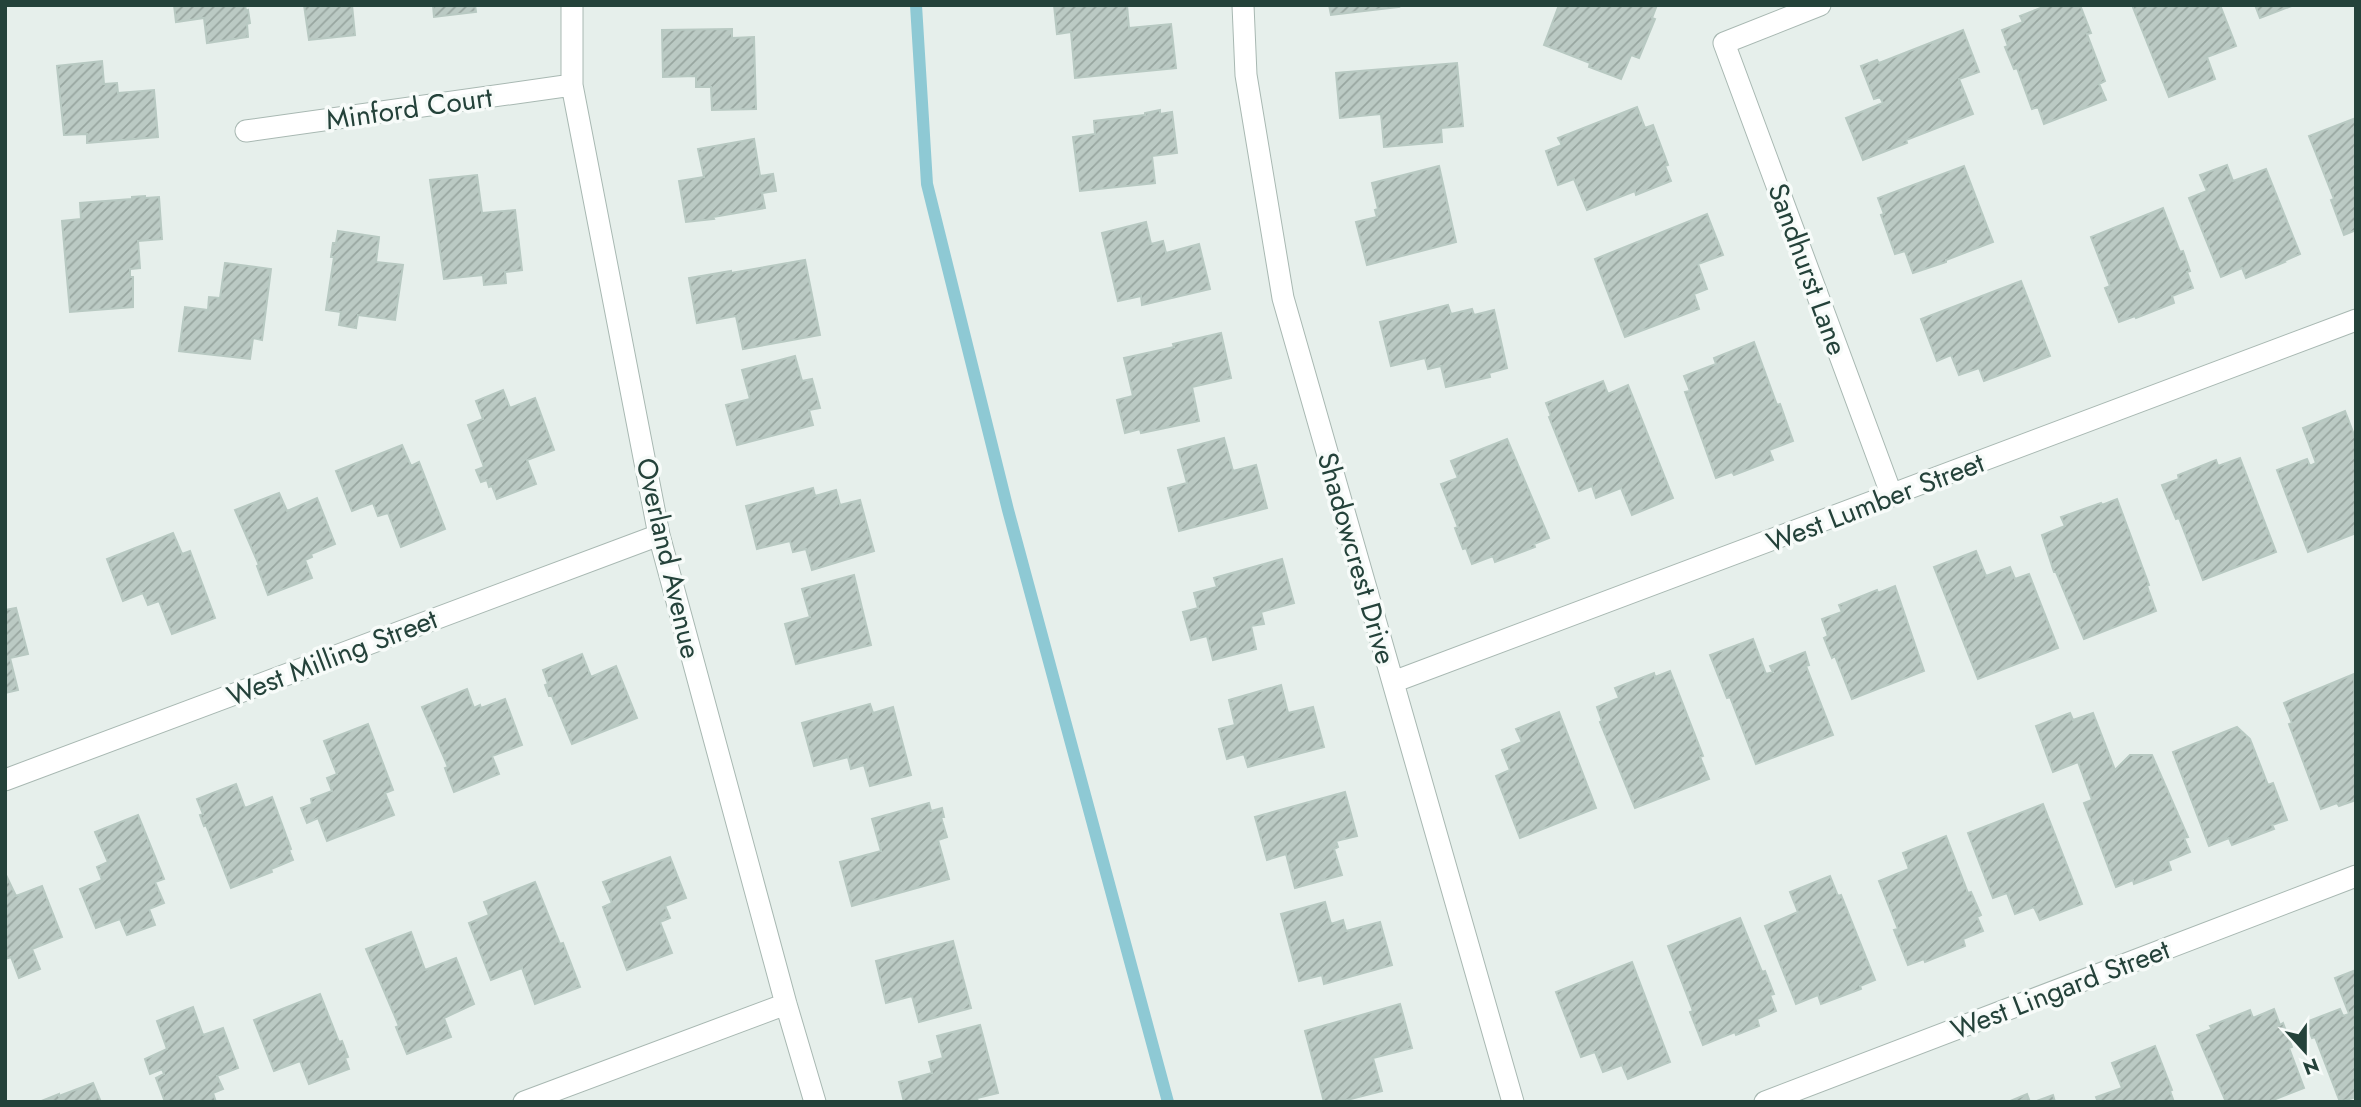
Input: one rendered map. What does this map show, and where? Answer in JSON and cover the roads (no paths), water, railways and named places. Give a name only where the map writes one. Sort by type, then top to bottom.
[{"type":"street","name":"Overland Avenue","points":[[572,5],[572,85],[659,535],[815,1102]]},
{"type":"street","name":"Shadowcrest Drive","points":[[1243,5],[1246,75],[1283,298],[1513,1102]]},
{"type":"street","name":"Sandhurst Lane","points":[[1821,5],[1724,43],[1892,496]]},
{"type":"street","name":"Minford Court","points":[[246,131],[572,85]]},
{"type":"street","name":"West Lumber Street","points":[[1393,682],[2356,320]]},
{"type":"street","name":"West Milling Street","points":[[5,780],[659,535]]},
{"type":"street","name":"West Lingard Street","points":[[1765,1102],[2356,876]]},
{"type":"street","points":[[524,1102],[786,1004]]},
{"type":"waterway","points":[[916,5],[927,184],[1008,510],[1168,1102]]}]
